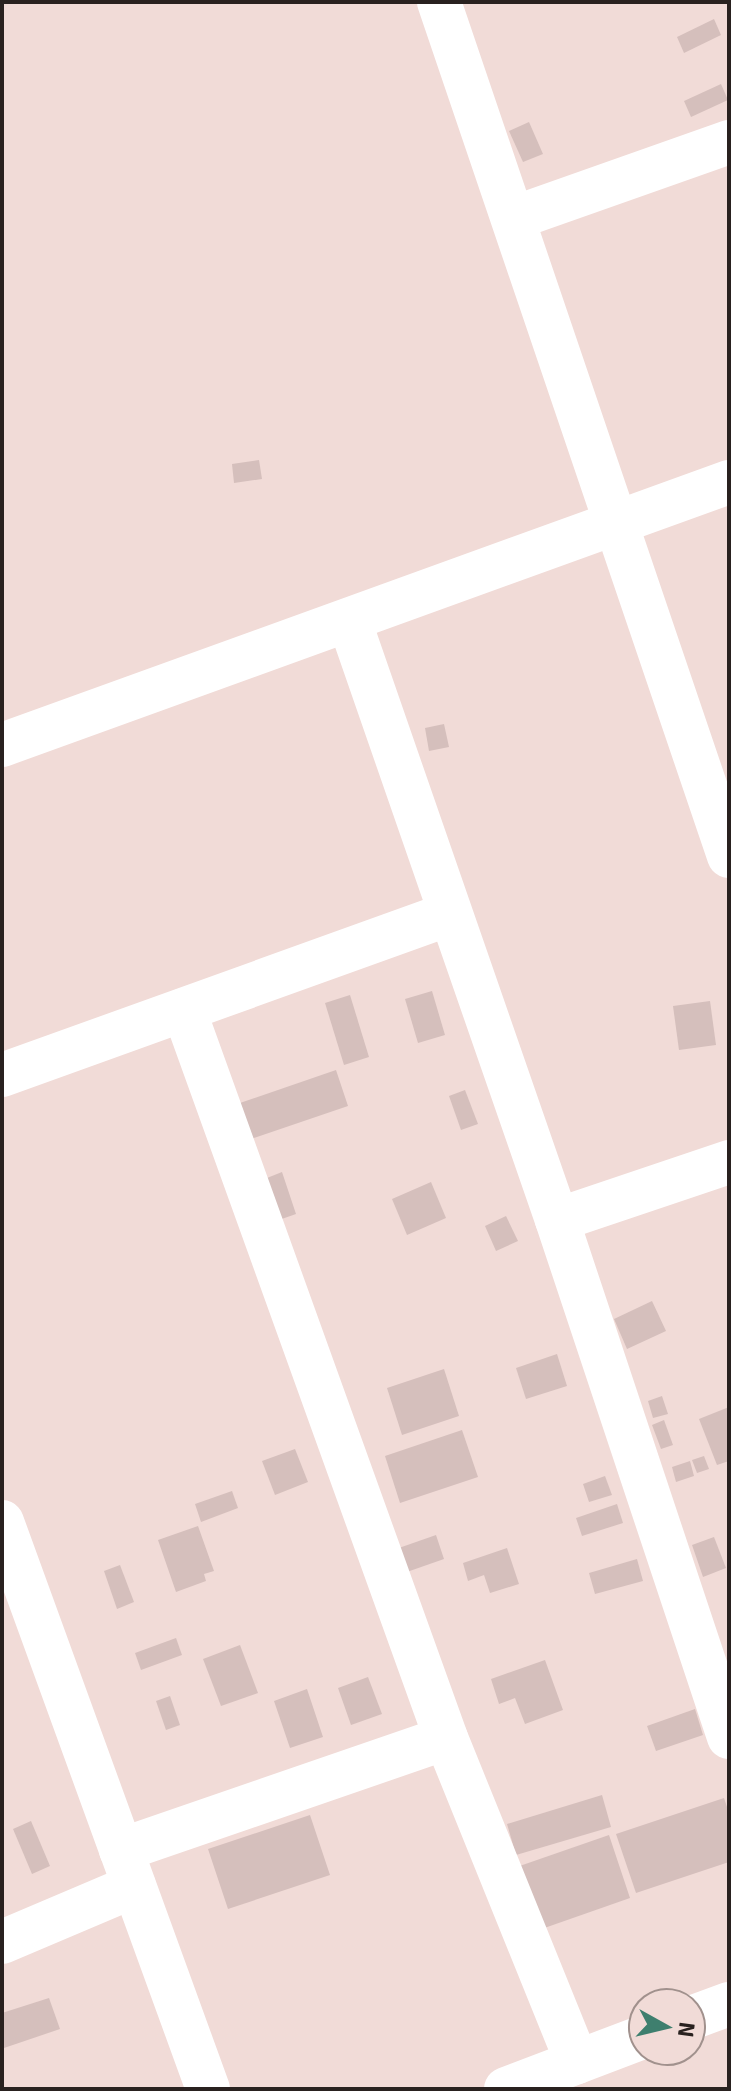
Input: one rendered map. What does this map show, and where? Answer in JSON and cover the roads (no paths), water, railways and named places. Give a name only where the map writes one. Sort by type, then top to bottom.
[{"type":"street","points":[[439,2],[725,828]]},
{"type":"street","points":[[514,218],[729,142]]},
{"type":"street","points":[[2,745],[729,482]]},
{"type":"street","points":[[349,620],[557,1220],[729,1737]]},
{"type":"street","points":[[2,1075],[449,914]]},
{"type":"street","points":[[184,1010],[446,1738],[577,2062]]},
{"type":"street","points":[[557,1220],[729,1162]]},
{"type":"street","points":[[2,1522],[208,2089]]},
{"type":"street","points":[[2,1942],[128,1868],[446,1738]]},
{"type":"street","points":[[707,2012],[729,2004]]},
{"type":"street","points":[[506,2089],[627,2043]]}]
